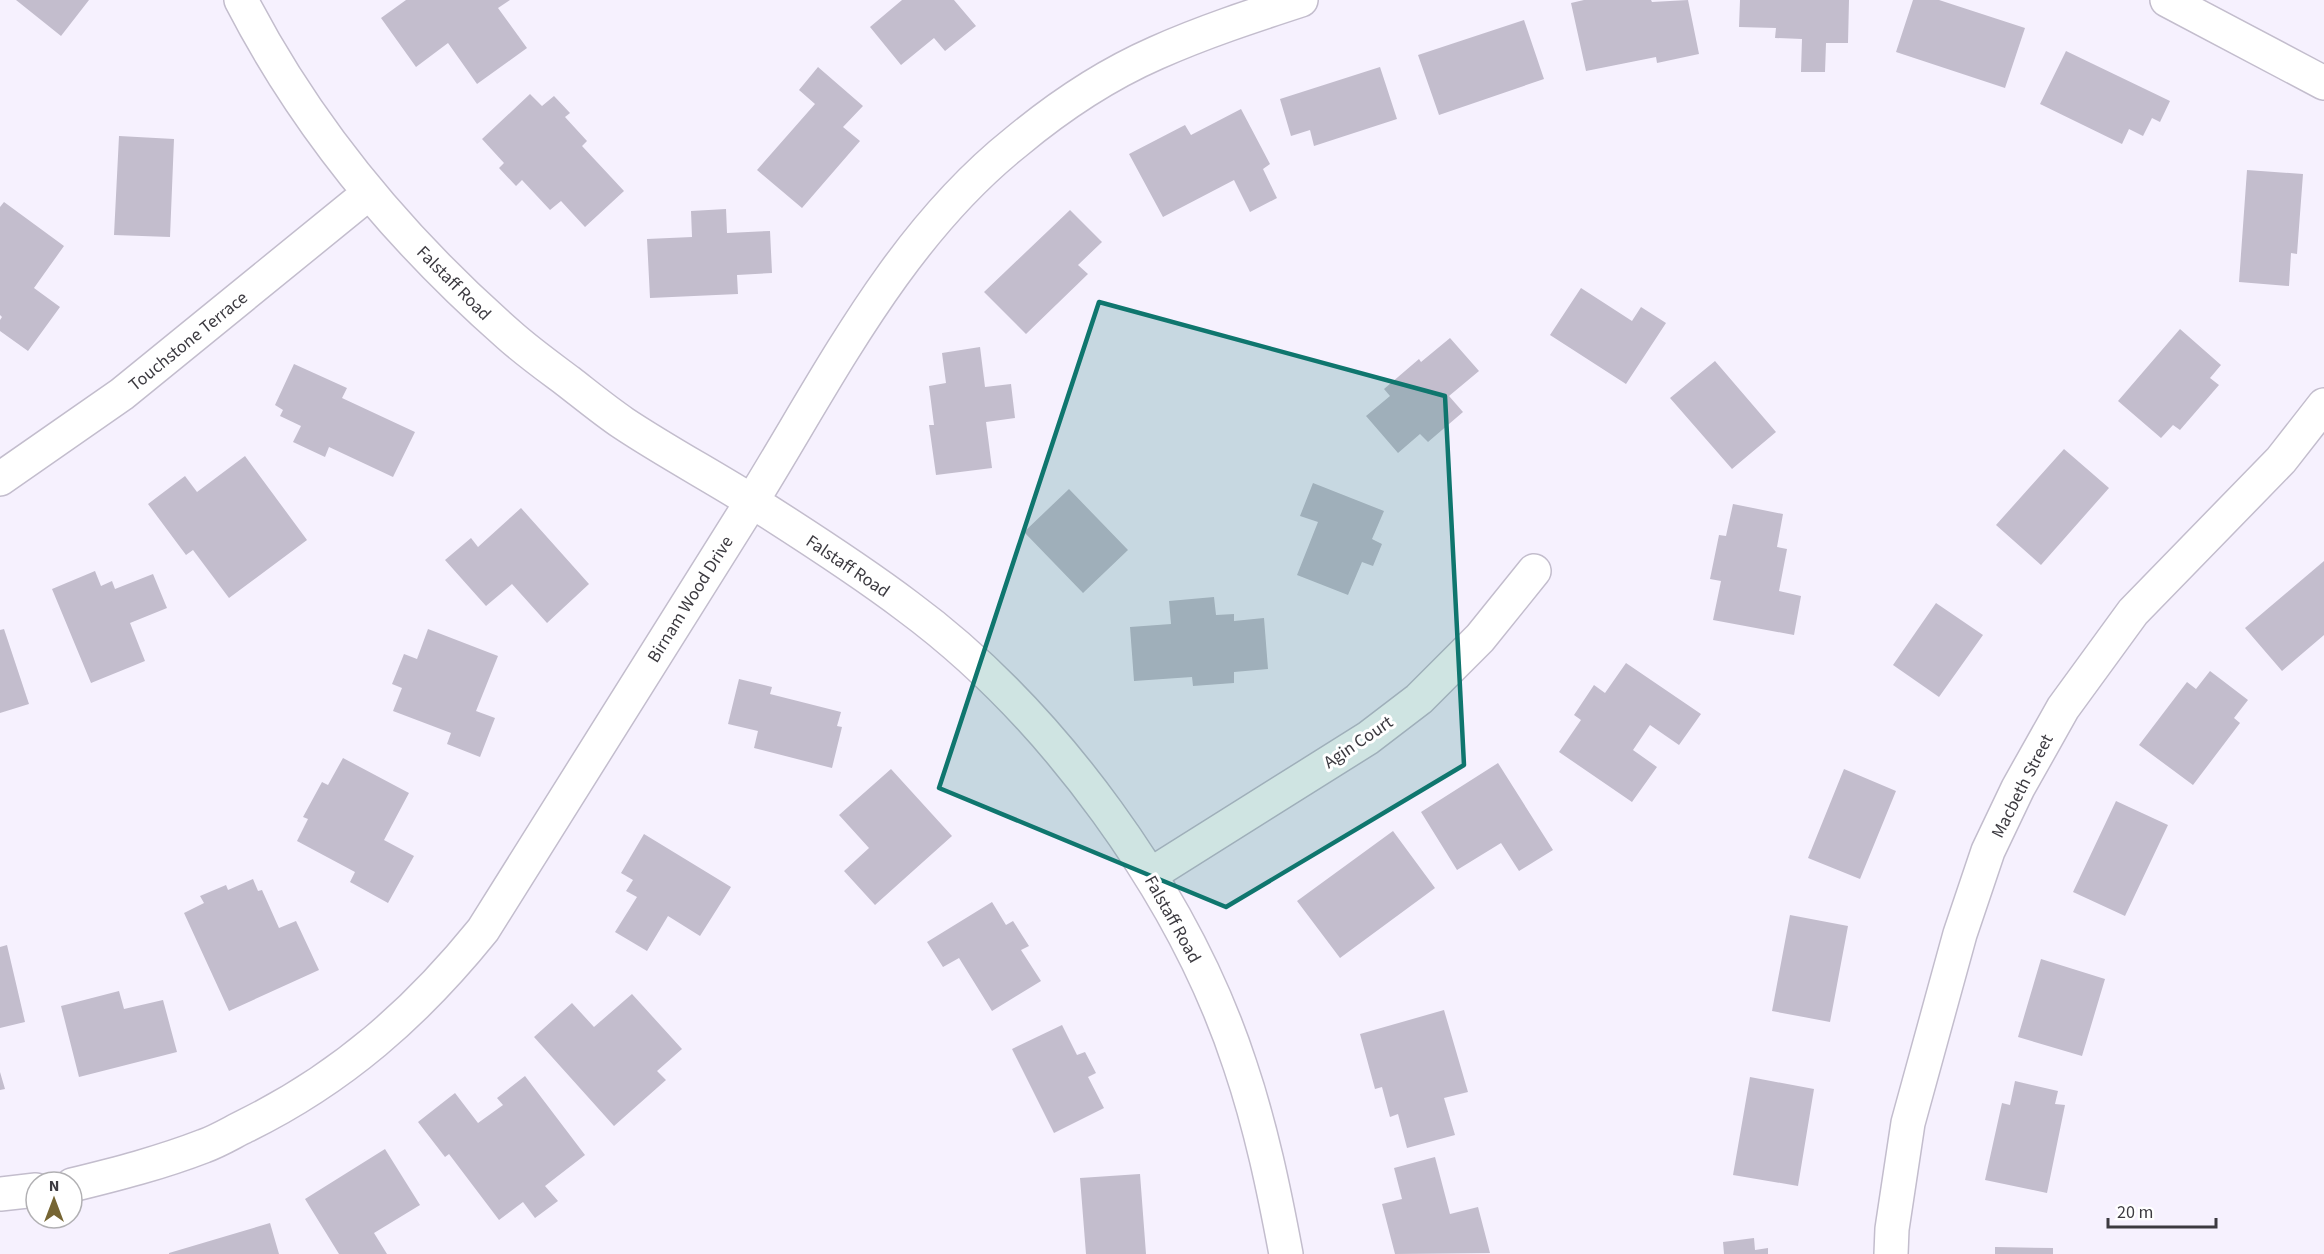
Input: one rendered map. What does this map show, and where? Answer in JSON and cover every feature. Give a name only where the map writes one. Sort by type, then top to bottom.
[{"type":"street","name":"Falstaff Road","points":[[241,0],[303,104],[369,193],[442,273],[512,338],[618,420],[752,501],[909,607],[976,663],[1040,728],[1100,800],[1150,875],[1205,977],[1239,1062],[1267,1156],[1287,1254]]},
{"type":"street","name":"Birnam Wood Drive","points":[[84,1182],[138,1169],[206,1146],[277,1111],[338,1072],[399,1022],[456,963],[483,930],[865,316],[908,252],[958,194],[1007,150],[1082,93],[1154,54],[1228,24],[1300,0]]},
{"type":"street","points":[[2167,0],[2324,82]]},
{"type":"street","name":"Touchstone Terrace","points":[[0,479],[122,394],[369,193]]},
{"type":"street","name":"Macbeth Street","points":[[1891,1254],[1892,1229],[1914,1101],[1960,934],[1988,851],[2018,788],[2063,708],[2133,612],[2281,460],[2324,405]]},
{"type":"street","name":"Agin Court","points":[[1150,875],[1368,738],[1419,699],[1480,638],[1533,571]]},
{"type":"street","points":[[0,1194],[24,1191]]},
{"type":"highlighted area","points":[[1099,302],[1445,396],[1464,765],[1226,907],[939,788]]},
{"type":"building","points":[[16,0],[89,0],[61,36]]},
{"type":"building","points":[[406,0],[510,0],[498,8],[527,48],[477,84],[448,43],[416,67],[381,18]]},
{"type":"building","points":[[902,0],[954,0],[976,26],[945,51],[934,38],[901,65],[870,27]]},
{"type":"building","points":[[1584,0],[1651,0],[1652,2],[1688,0],[1699,54],[1657,63],[1656,57],[1586,71],[1571,3]]},
{"type":"building","points":[[1740,0],[1849,0],[1848,43],[1826,43],[1825,72],[1801,72],[1802,39],[1775,38],[1776,28],[1739,27]]},
{"type":"building","points":[[1913,0],[1939,0],[2025,28],[2005,88],[1896,52]]},
{"type":"building","points":[[1524,20],[1544,79],[1439,115],[1418,55]]},
{"type":"building","points":[[2066,51],[2170,101],[2160,122],[2152,118],[2143,136],[2129,129],[2122,144],[2040,104]]},
{"type":"building","points":[[818,67],[863,106],[843,127],[860,141],[802,208],[757,170],[815,104],[799,90]]},
{"type":"building","points":[[1380,67],[1397,119],[1314,146],[1310,130],[1291,136],[1280,99]]},
{"type":"building","points":[[530,94],[542,106],[554,96],[570,113],[565,117],[587,141],[582,146],[624,191],[585,227],[561,201],[550,210],[522,180],[516,186],[499,168],[504,163],[482,139]]},
{"type":"building","points":[[1241,109],[1270,164],[1263,169],[1277,198],[1250,212],[1234,180],[1163,217],[1129,154],[1185,125],[1191,135]]},
{"type":"building","points":[[119,136],[174,139],[170,237],[114,235]]},
{"type":"building","points":[[2247,170],[2303,174],[2297,254],[2291,253],[2289,286],[2239,282]]},
{"type":"building","points":[[4,202],[64,246],[34,288],[60,307],[28,351],[0,331],[2,317],[0,315],[0,207]]},
{"type":"building","points":[[726,209],[727,233],[770,231],[772,273],[737,275],[738,294],[650,298],[647,239],[692,237],[691,211]]},
{"type":"building","points":[[1070,210],[1102,242],[1078,265],[1088,274],[1026,334],[984,292]]},
{"type":"building","points":[[1581,288],[1632,321],[1641,307],[1666,323],[1626,384],[1550,335]]},
{"type":"building","points":[[2180,329],[2221,365],[2210,378],[2219,385],[2180,430],[2173,425],[2161,438],[2118,401]]},
{"type":"building","points":[[1450,338],[1479,371],[1449,396],[1463,412],[1428,442],[1420,434],[1398,453],[1366,416],[1390,396],[1384,389],[1419,359],[1421,362]]},
{"type":"building","points":[[980,347],[985,387],[1011,384],[1015,418],[986,422],[992,468],[936,475],[929,425],[934,425],[929,386],[946,383],[942,353]]},
{"type":"building","points":[[1715,361],[1776,432],[1732,469],[1670,398]]},
{"type":"building","points":[[294,364],[347,388],[342,398],[415,432],[393,477],[329,447],[325,457],[293,442],[301,426],[280,416],[283,410],[275,405]]},
{"type":"building","points":[[2064,449],[2109,488],[2041,565],[1996,525]]},
{"type":"building","points":[[245,456],[307,540],[229,598],[193,550],[186,555],[148,504],[185,476],[197,492]]},
{"type":"building","points":[[1313,483],[1384,511],[1372,539],[1382,544],[1373,566],[1362,562],[1348,595],[1297,575],[1318,522],[1300,516]]},
{"type":"building","points":[[1069,489],[1128,550],[1083,593],[1024,532]]},
{"type":"building","points":[[1733,504],[1783,514],[1777,547],[1787,549],[1779,591],[1801,596],[1794,635],[1713,620],[1721,581],[1710,579],[1719,535],[1726,536]]},
{"type":"building","points":[[521,508],[589,584],[547,623],[512,584],[486,606],[445,560],[471,538],[478,547]]},
{"type":"building","points":[[2324,561],[2324,635],[2282,671],[2245,628]]},
{"type":"building","points":[[95,571],[101,586],[112,581],[115,589],[153,574],[167,608],[130,623],[145,661],[91,683],[52,589]]},
{"type":"building","points":[[1214,597],[1216,615],[1234,614],[1234,621],[1264,618],[1268,669],[1234,672],[1234,683],[1193,686],[1192,677],[1134,681],[1130,627],[1171,624],[1169,601]]},
{"type":"building","points":[[1936,603],[1983,635],[1939,697],[1893,665]]},
{"type":"building","points":[[4,629],[29,704],[0,713],[0,630]]},
{"type":"building","points":[[428,629],[498,656],[476,711],[495,718],[480,757],[447,744],[451,733],[393,711],[402,688],[392,684],[404,654],[417,659]]},
{"type":"building","points":[[1626,663],[1701,714],[1679,745],[1650,725],[1633,750],[1657,767],[1632,802],[1559,752],[1581,720],[1574,715],[1594,685],[1605,693]]},
{"type":"building","points":[[2210,671],[2248,700],[2234,718],[2240,723],[2193,785],[2139,745],[2187,682],[2196,689]]},
{"type":"building","points":[[739,679],[772,687],[770,694],[841,712],[837,726],[842,727],[832,768],[754,748],[758,731],[728,724]]},
{"type":"building","points":[[343,758],[409,793],[384,840],[414,856],[388,903],[350,882],[355,872],[297,841],[308,819],[303,817],[322,782],[328,785]]},
{"type":"building","points":[[1498,763],[1553,850],[1519,871],[1501,843],[1457,870],[1421,812]]},
{"type":"building","points":[[891,769],[952,836],[875,905],[844,871],[869,848],[839,815]]},
{"type":"building","points":[[1844,769],[1896,791],[1860,879],[1808,858]]},
{"type":"building","points":[[2116,801],[2168,825],[2125,916],[2073,892]]},
{"type":"building","points":[[1393,831],[1435,888],[1340,958],[1297,901]]},
{"type":"building","points":[[644,834],[731,887],[700,936],[668,916],[647,951],[615,932],[637,897],[626,891],[633,880],[621,873]]},
{"type":"building","points":[[253,879],[258,891],[262,890],[279,928],[296,921],[319,970],[229,1011],[184,913],[204,903],[200,896],[226,885],[228,890]]},
{"type":"building","points":[[992,902],[1006,925],[1013,921],[1029,946],[1021,950],[1041,981],[992,1011],[959,958],[943,967],[927,942]]},
{"type":"building","points":[[1790,915],[1848,926],[1830,1022],[1772,1011]]},
{"type":"building","points":[[7,945],[25,1022],[0,1028],[0,947]]},
{"type":"building","points":[[2041,959],[2105,979],[2082,1056],[2018,1037]]},
{"type":"building","points":[[119,991],[124,1009],[163,1000],[177,1052],[79,1077],[61,1006]]},
{"type":"building","points":[[632,994],[682,1049],[657,1071],[666,1080],[614,1126],[534,1037],[572,1003],[594,1027]]},
{"type":"building","points":[[1444,1010],[1468,1092],[1444,1098],[1455,1135],[1407,1148],[1398,1114],[1390,1117],[1382,1087],[1375,1089],[1360,1034]]},
{"type":"building","points":[[1062,1025],[1077,1055],[1085,1052],[1096,1073],[1088,1077],[1104,1108],[1054,1133],[1012,1049]]},
{"type":"building","points":[[0,1072],[5,1089],[0,1090]]},
{"type":"building","points":[[525,1076],[585,1155],[545,1186],[558,1201],[535,1218],[523,1202],[499,1220],[449,1154],[445,1157],[418,1122],[455,1093],[478,1123],[503,1105],[497,1098]]},
{"type":"building","points":[[1750,1077],[1814,1089],[1798,1186],[1733,1175]]},
{"type":"building","points":[[2015,1081],[2058,1091],[2055,1104],[2065,1105],[2047,1193],[1985,1180],[2002,1103],[2010,1105]]},
{"type":"building","points":[[385,1149],[420,1205],[374,1233],[387,1254],[339,1254],[305,1199]]},
{"type":"building","points":[[1435,1157],[1450,1214],[1478,1207],[1490,1253],[1395,1254],[1382,1204],[1402,1199],[1394,1168]]},
{"type":"building","points":[[1140,1174],[1146,1254],[1086,1254],[1080,1178]]},
{"type":"building","points":[[270,1223],[279,1254],[169,1254],[169,1253]]},
{"type":"building","points":[[1754,1238],[1755,1250],[1768,1248],[1768,1254],[1724,1254],[1723,1242]]},
{"type":"building","points":[[1995,1247],[2053,1248],[2053,1254],[1995,1254]]}]
